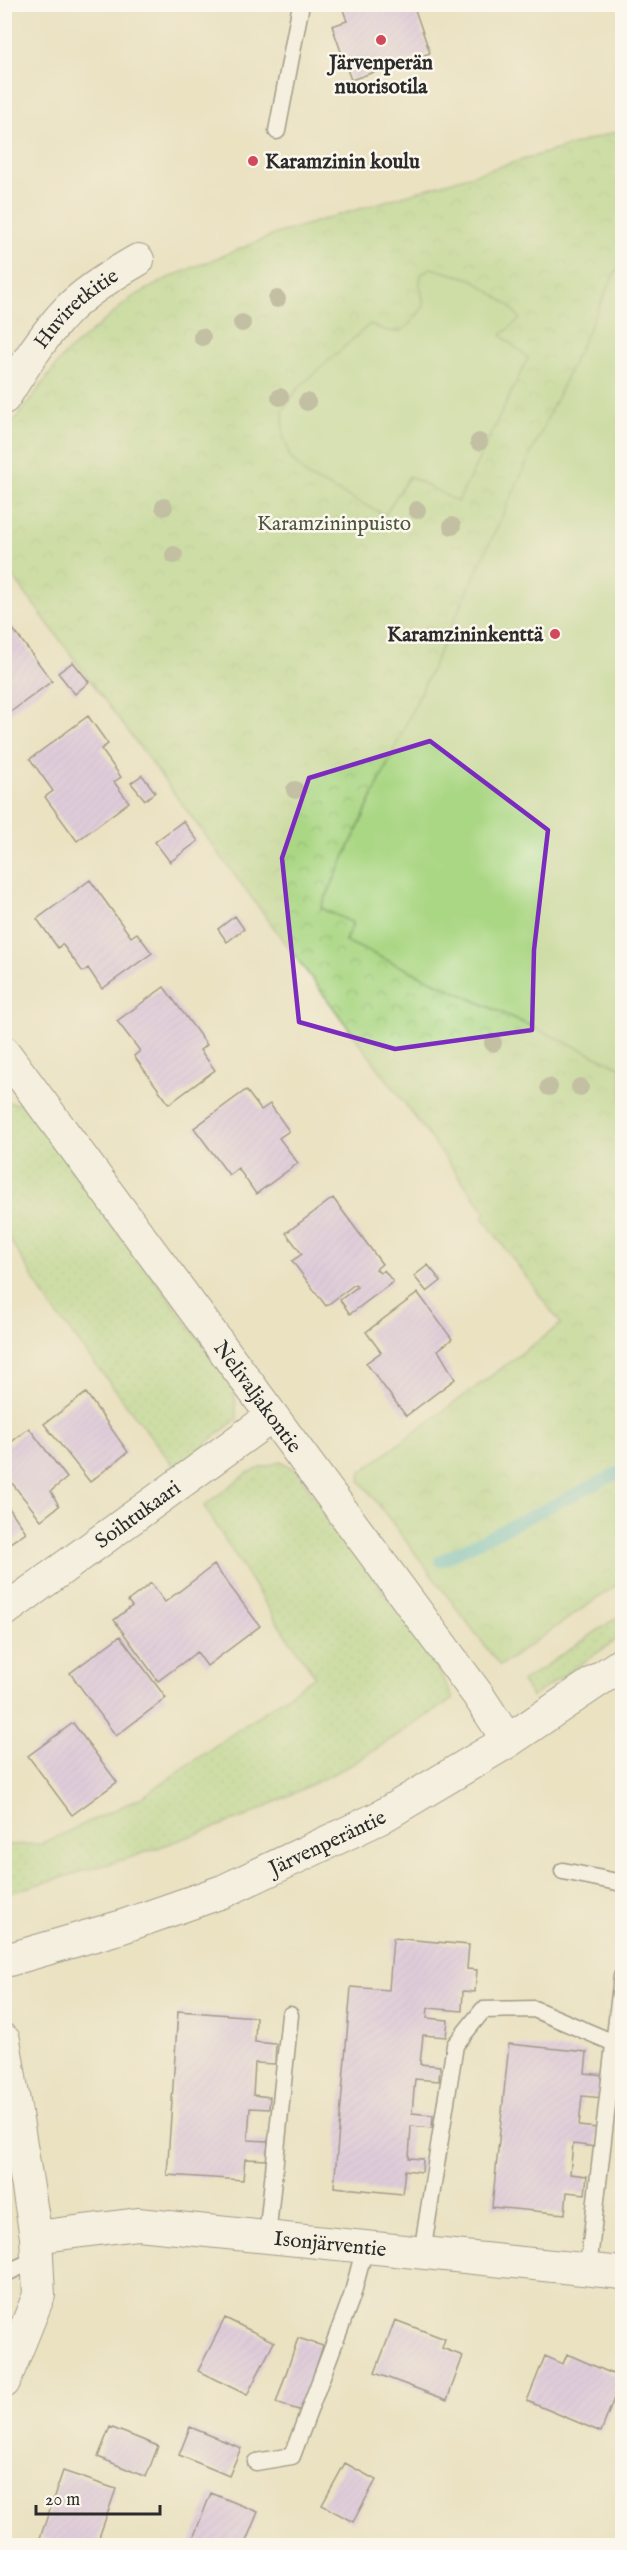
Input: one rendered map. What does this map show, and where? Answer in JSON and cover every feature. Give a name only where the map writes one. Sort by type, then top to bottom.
[{"type":"street","name":"Huviretkitie","points":[[4,398],[61,316],[109,276],[138,260]]},
{"type":"street","name":"Nelivaljakontie","points":[[8,1063],[478,1695],[508,1741]]},
{"type":"street","name":"Soihtukaari","points":[[4,1611],[271,1417]]},
{"type":"street","name":"Järvenperäntie","points":[[4,1961],[121,1927],[224,1891],[379,1818],[508,1741],[622,1664]]},
{"type":"street","points":[[4,2040],[36,2248],[39,2295],[4,2382]]},
{"type":"street","name":"Isonjärventie","points":[[36,2248],[138,2224],[622,2273]]},
{"type":"lane","points":[[277,131],[301,4]]},
{"type":"lane","points":[[563,1871],[622,1883]]},
{"type":"lane","points":[[588,2269],[622,1976]]},
{"type":"lane","points":[[422,2253],[455,2045],[483,2010],[534,2009],[614,2043]]},
{"type":"lane","points":[[267,2238],[291,2015]]},
{"type":"lane","points":[[256,2462],[292,2456],[352,2296],[365,2247]]},
{"type":"lane","points":[[4,2274],[36,2248]]},
{"type":"highlighted area","points":[[430,741],[548,830],[534,950],[532,1030],[395,1049],[299,1022],[282,858],[309,778]]},
{"type":"green space","name":"Karamzininpuisto","points":[[622,130],[622,1581],[500,1666],[360,1480],[361,1472],[561,1324],[482,1217],[486,1213],[5,566],[5,433],[65,354],[131,298],[170,277],[276,234]]},
{"type":"green space","points":[[430,268],[472,279],[510,306],[520,319],[501,335],[528,358],[458,502],[409,476],[385,515],[307,476],[290,457],[283,434],[283,410],[298,388],[370,324],[380,329],[396,332],[407,326],[424,306],[420,284],[421,275]]},
{"type":"green space","name":"Karamzininkenttä","points":[[616,270],[622,273],[622,1068],[345,941],[353,923],[321,908]]},
{"type":"green space","points":[[5,1102],[26,1105],[234,1387],[237,1419],[175,1468],[52,1308],[5,1232]]},
{"type":"green space","points":[[281,1461],[295,1470],[432,1658],[453,1699],[351,1765],[247,1816],[129,1858],[5,1894],[5,1845],[41,1844],[142,1797],[315,1676],[275,1619],[204,1506],[247,1473]]},
{"type":"green space","points":[[622,1614],[622,1636],[532,1697],[522,1682]]},
{"type":"building","name":"Järvenperän nuorisotila","points":[[341,4],[413,4],[430,53],[351,80],[332,26],[347,21]]},
{"type":"building","points":[[10,625],[52,681],[4,717],[4,629]]},
{"type":"building","points":[[73,662],[89,682],[75,694],[58,673]]},
{"type":"building","points":[[88,716],[108,744],[101,749],[121,777],[114,782],[129,802],[77,841],[45,797],[53,791],[30,759]]},
{"type":"building","points":[[142,775],[155,792],[145,800],[131,783]]},
{"type":"building","points":[[183,821],[198,841],[170,862],[155,842]]},
{"type":"building","points":[[90,880],[131,937],[137,933],[152,953],[102,989],[88,968],[83,972],[62,944],[58,948],[37,919]]},
{"type":"building","points":[[235,916],[244,929],[227,942],[218,929]]},
{"type":"building","points":[[164,987],[207,1045],[200,1050],[215,1070],[169,1104],[134,1056],[140,1051],[117,1021]]},
{"type":"building","points":[[246,1090],[261,1110],[270,1104],[289,1131],[279,1138],[298,1163],[256,1194],[238,1168],[229,1175],[194,1128]]},
{"type":"building","points":[[333,1198],[382,1264],[376,1269],[380,1273],[384,1270],[393,1282],[350,1314],[340,1300],[357,1287],[355,1284],[326,1306],[292,1261],[302,1254],[286,1233]]},
{"type":"building","points":[[428,1265],[441,1281],[427,1292],[414,1276]]},
{"type":"building","points":[[418,1293],[452,1339],[438,1350],[455,1379],[406,1416],[366,1363],[381,1352],[366,1332]]},
{"type":"building","points":[[86,1393],[128,1452],[90,1482],[44,1424]]},
{"type":"building","points":[[29,1428],[67,1478],[51,1491],[59,1506],[41,1520],[4,1473],[4,1448]]},
{"type":"building","points":[[4,1501],[26,1532],[4,1547]]},
{"type":"building","points":[[214,1565],[260,1626],[207,1666],[197,1652],[158,1681],[114,1620],[132,1606],[128,1601],[151,1583],[165,1602]]},
{"type":"building","points":[[120,1636],[166,1698],[116,1736],[70,1673]]},
{"type":"building","points":[[4,1678],[7,1678],[7,1732],[4,1732]]},
{"type":"building","points":[[73,1723],[117,1782],[72,1815],[28,1756]]},
{"type":"building","points":[[393,1938],[469,1945],[467,1969],[477,1970],[475,1992],[463,1991],[462,2011],[428,2008],[427,2018],[448,2020],[446,2037],[423,2035],[420,2064],[440,2066],[439,2081],[415,2079],[412,2113],[433,2115],[432,2128],[411,2126],[409,2158],[423,2159],[422,2172],[405,2170],[402,2194],[334,2187],[351,1987],[389,1990]]},
{"type":"building","points":[[178,2011],[256,2017],[255,2042],[276,2044],[275,2064],[255,2063],[253,2095],[270,2097],[269,2109],[250,2108],[248,2140],[268,2141],[267,2160],[245,2159],[243,2180],[167,2175]]},
{"type":"building","points":[[509,2044],[587,2052],[585,2073],[605,2075],[603,2098],[582,2096],[579,2126],[597,2128],[596,2147],[573,2144],[570,2174],[587,2176],[585,2194],[567,2192],[565,2214],[492,2207]]},
{"type":"building","points":[[225,2318],[274,2342],[247,2395],[198,2371]]},
{"type":"building","points":[[395,2320],[445,2339],[442,2348],[463,2356],[447,2400],[375,2373]]},
{"type":"building","points":[[298,2338],[323,2346],[302,2411],[276,2403]]},
{"type":"building","points":[[567,2354],[622,2378],[601,2432],[527,2401],[545,2356],[563,2364]]},
{"type":"building","points":[[110,2427],[158,2446],[146,2477],[98,2457]]},
{"type":"building","points":[[190,2427],[241,2448],[229,2476],[179,2455]]},
{"type":"building","points":[[345,2463],[376,2480],[353,2522],[322,2505]]},
{"type":"building","points":[[63,2471],[116,2489],[96,2546],[63,2546],[40,2538]]},
{"type":"building","points":[[211,2493],[258,2512],[244,2546],[190,2546]]},
{"type":"waterway","points":[[440,1561],[622,1471]]},
{"type":"place","name":"Järvenperän nuorisotila","points":[[381,40]]},
{"type":"place","name":"Karamzinin koulu","points":[[253,161]]},
{"type":"place","name":"Karamzininkenttä","points":[[555,634]]}]
